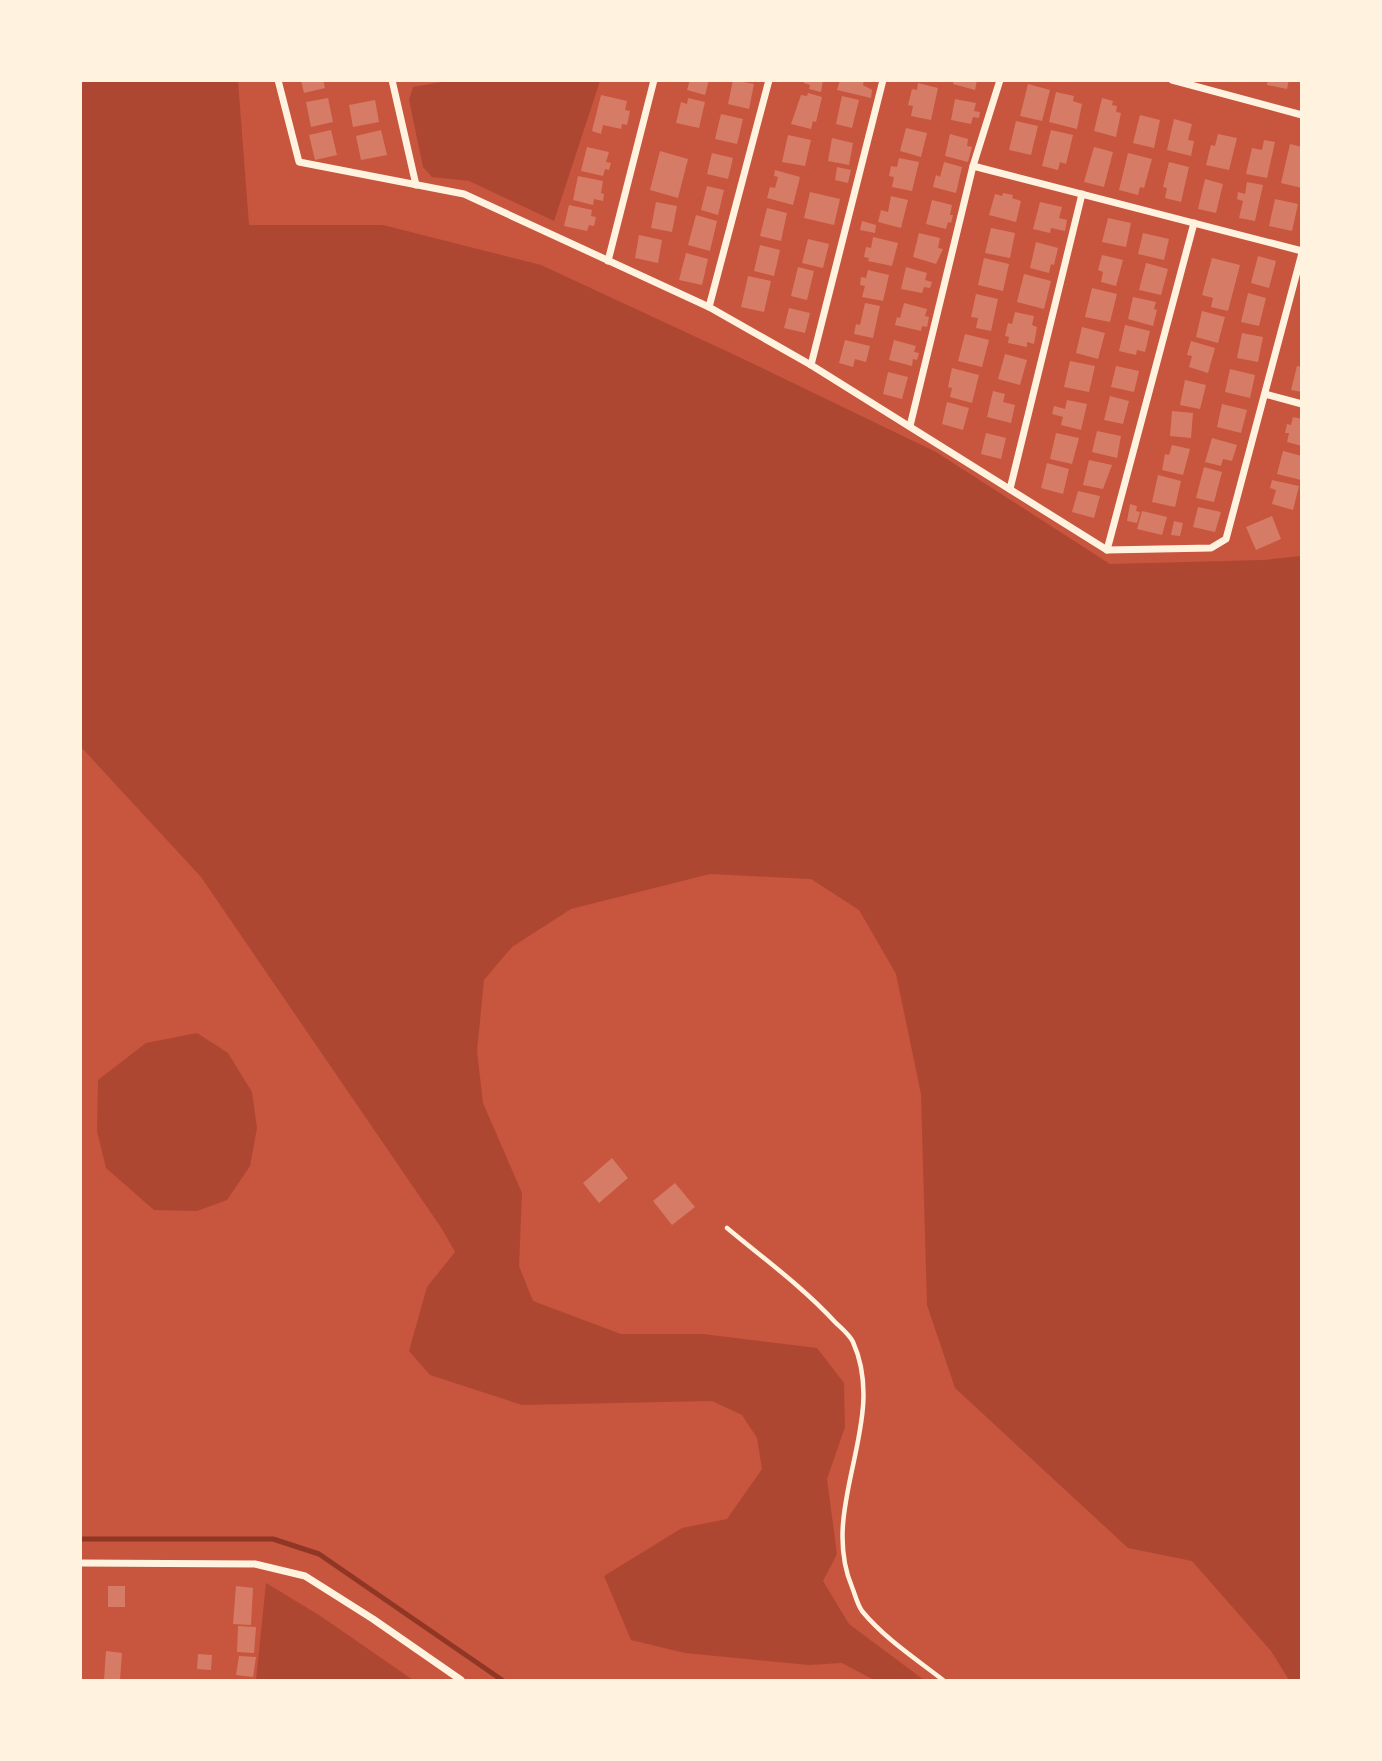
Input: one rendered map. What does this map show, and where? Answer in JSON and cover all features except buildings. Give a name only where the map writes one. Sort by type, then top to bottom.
[{"type":"street","points":[[278,80],[299,162],[464,194],[709,307],[811,365],[1107,550],[1212,548],[1226,539],[1301,252],[973,166]]},
{"type":"street","points":[[392,80],[416,185]]},
{"type":"street","points":[[709,307],[769,80]]},
{"type":"street","points":[[811,365],[883,80]]},
{"type":"street","points":[[910,426],[973,166],[1000,80]]},
{"type":"street","points":[[1172,80],[1301,115]]},
{"type":"street","points":[[608,261],[653,81]]},
{"type":"street","points":[[1010,489],[1083,194]]},
{"type":"street","points":[[1107,550],[1194,223]]},
{"type":"street","points":[[1265,394],[1301,404]]},
{"type":"street","points":[[80,1563],[255,1564],[305,1576],[373,1619],[461,1681]]},
{"type":"lane","points":[[727,1228],[826,1311],[852,1339],[864,1376],[863,1418],[849,1475],[842,1523],[845,1571],[861,1609],[891,1639],[943,1681]]},
{"type":"shaded area","points":[[80,81],[238,81],[249,225],[383,225],[541,265],[936,452],[1110,564],[1264,560],[1301,556],[1301,1680],[1289,1680],[1271,1651],[1192,1561],[1128,1548],[955,1388],[927,1305],[921,1094],[896,974],[859,910],[811,879],[710,874],[571,909],[512,947],[484,980],[477,1051],[483,1103],[522,1193],[519,1266],[533,1301],[621,1334],[703,1334],[817,1348],[844,1383],[845,1427],[827,1479],[837,1554],[823,1581],[849,1624],[924,1680],[874,1680],[842,1663],[809,1665],[685,1653],[631,1640],[604,1576],[682,1528],[727,1519],[762,1469],[757,1438],[742,1415],[712,1401],[522,1405],[430,1375],[409,1351],[427,1287],[455,1252],[442,1229],[201,877],[81,747]]},
{"type":"shaded area","points":[[447,81],[600,81],[554,221],[469,181],[432,177],[423,167],[409,100],[413,87]]},
{"type":"shaded area","points":[[197,1033],[228,1053],[252,1092],[257,1128],[250,1166],[227,1200],[197,1211],[154,1210],[106,1168],[97,1131],[98,1080],[146,1043]]},
{"type":"shaded area","points":[[266,1583],[319,1615],[413,1680],[256,1680]]},
{"type":"waterway","points":[[80,1539],[273,1539],[319,1554],[502,1680]]}]
